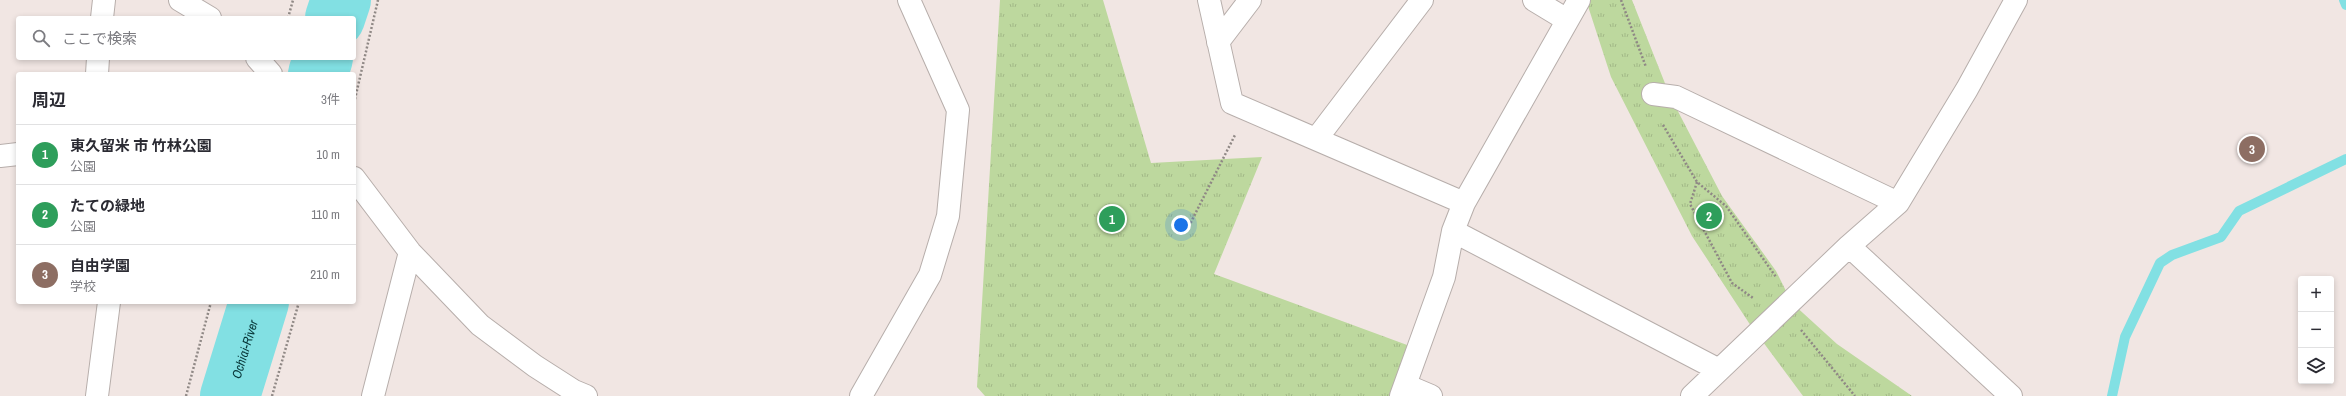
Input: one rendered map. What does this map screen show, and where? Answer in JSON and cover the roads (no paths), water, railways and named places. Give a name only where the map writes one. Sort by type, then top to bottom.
[{"type":"street","points":[[102,16],[104,0]]},
{"type":"street","points":[[180,0],[207,16]]},
{"type":"street","points":[[861,396],[930,275],[948,216],[958,110],[909,0]]},
{"type":"street","points":[[1209,0],[1232,103],[1317,138],[1464,203]]},
{"type":"street","points":[[1218,42],[1250,0]]},
{"type":"street","points":[[1317,138],[1422,0]]},
{"type":"street","points":[[1534,0],[1567,20]]},
{"type":"street","points":[[1431,396],[1403,391],[1444,277],[1453,231],[1464,203],[1579,0]]},
{"type":"street","points":[[1692,396],[1849,246],[1898,203],[1967,89],[2016,0]]},
{"type":"street","points":[[96,72],[98,60]]},
{"type":"street","points":[[259,60],[269,72]]},
{"type":"street","points":[[1653,94],[1676,97],[1898,203]]},
{"type":"street","points":[[0,156],[16,154]]},
{"type":"street","points":[[356,181],[410,252],[480,325],[535,366],[574,391],[586,396]]},
{"type":"street","points":[[1453,231],[1720,370]]},
{"type":"street","points":[[1849,246],[2011,396]]},
{"type":"street","points":[[373,396],[410,252]]},
{"type":"street","points":[[97,396],[109,304]]},
{"type":"waterway","name":"Ochiai-River","points":[[336,16],[341,0]]},
{"type":"waterway","points":[[2344,0],[2346,5]]},
{"type":"waterway","name":"Ochiai-River","points":[[319,72],[322,60]]},
{"type":"waterway","points":[[2112,396],[2125,337],[2160,263],[2172,255],[2221,237],[2239,211],[2346,159]]},
{"type":"waterway","name":"Ochiai-River","points":[[230,396],[258,304]]},
{"type":"place","name":"自由学園","points":[[2252,149]]},
{"type":"place","name":"たての緑地","points":[[1709,216]]},
{"type":"place","name":"東久留米 市 竹林公園","points":[[1112,219]]}]
